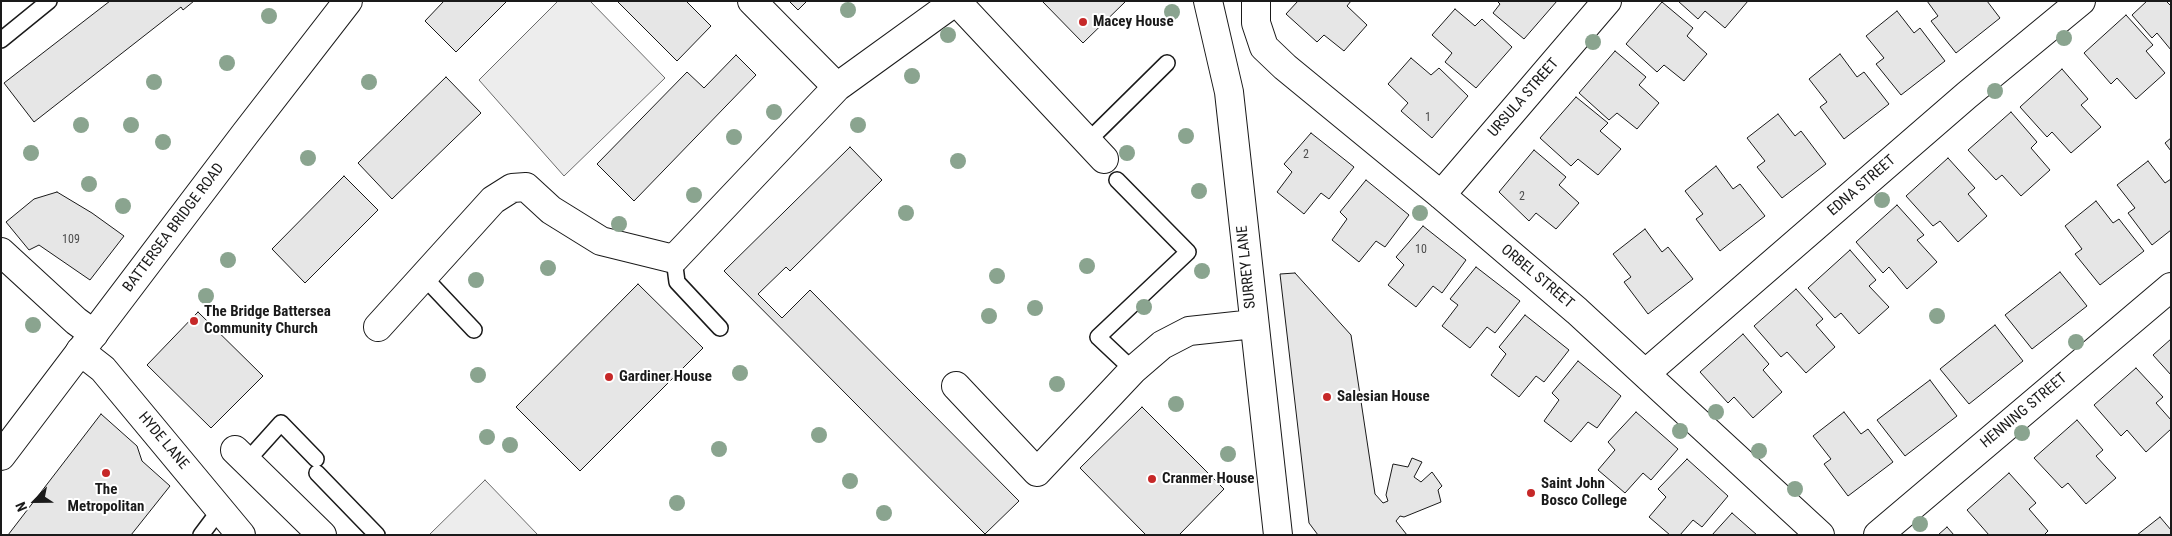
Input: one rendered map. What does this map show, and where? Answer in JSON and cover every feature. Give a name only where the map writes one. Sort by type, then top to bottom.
[{"type":"main road","name":"BATTERSEA BRIDGE ROAD","points":[[1,456],[348,1]]},
{"type":"main road","points":[[752,1],[837,87]]},
{"type":"main road","points":[[378,327],[422,276],[493,200],[512,188],[526,187],[551,210],[601,241],[674,259],[837,87],[956,1],[1103,160]]},
{"type":"main road","name":"SURREY LANE","points":[[1208,1],[1228,92],[1278,535]]},
{"type":"main road","name":"URSULA STREET","points":[[1441,195],[1607,1]]},
{"type":"main road","name":"EDNA STREET","points":[[1646,373],[1960,102],[2081,1]]},
{"type":"main road","name":"ORBEL STREET","points":[[1256,12],[1264,47],[1285,67],[1441,195],[1577,311],[1820,535]]},
{"type":"main road","name":"HYDE LANE","points":[[1,252],[76,321],[103,369],[241,535]]},
{"type":"main road","name":"HENNING STREET","points":[[1878,535],[2171,287]]},
{"type":"main road","points":[[956,386],[1037,472],[1133,370],[1162,345],[1189,331],[1254,324]]},
{"type":"main road","points":[[240,456],[322,535]]},
{"type":"lane","points":[[1,40],[49,1]]},
{"type":"lane","points":[[1133,370],[1098,337],[1188,252],[1103,160],[1166,63]]},
{"type":"lane","points":[[674,259],[677,282],[720,328]]},
{"type":"lane","points":[[422,276],[474,330]]},
{"type":"lane","points":[[240,456],[281,423],[377,535]]},
{"type":"lane","points":[[201,535],[220,511]]},
{"type":"shaded area","points":[[558,1],[590,1],[665,78],[564,176],[479,80]]},
{"type":"shaded area","points":[[485,480],[538,535],[429,535]]},
{"type":"building","points":[[110,1],[194,1],[183,10],[181,7],[34,122],[4,83]]},
{"type":"building","points":[[444,1],[507,1],[456,52],[425,21]]},
{"type":"building","points":[[617,1],[686,1],[711,26],[677,61]]},
{"type":"building","points":[[789,1],[807,1],[798,10]]},
{"type":"building","name":"Macey House","points":[[1042,1],[1126,1],[1083,43]]},
{"type":"building","points":[[1298,1],[1351,1],[1347,6],[1367,25],[1344,51],[1324,35],[1317,42],[1286,14]]},
{"type":"building","points":[[1497,1],[1557,1],[1524,39],[1493,13],[1500,4]]},
{"type":"building","points":[[1678,1],[1748,1],[1725,28],[1705,11],[1698,19]]},
{"type":"building","points":[[1927,1],[1987,1],[2000,18],[1956,53],[1931,21],[1938,16]]},
{"type":"building","points":[[2147,1],[2166,1],[2171,6],[2171,50],[2157,33],[2152,38],[2132,15]]},
{"type":"building","points":[[1662,2],[1693,28],[1687,36],[1707,54],[1684,81],[1664,65],[1657,72],[1626,44]]},
{"type":"building","points":[[1455,9],[1475,26],[1482,19],[1512,47],[1476,88],[1445,62],[1452,53],[1432,35]]},
{"type":"building","points":[[1897,11],[1914,33],[1920,28],[1945,61],[1901,95],[1876,64],[1884,58],[1866,36]]},
{"type":"building","points":[[2126,15],[2153,45],[2146,51],[2165,73],[2136,99],[2117,78],[2111,84],[2084,53]]},
{"type":"building","points":[[1615,51],[1646,77],[1639,85],[1659,103],[1637,129],[1617,113],[1609,120],[1579,93]]},
{"type":"building","points":[[1840,54],[1857,77],[1864,72],[1889,104],[1844,139],[1820,107],[1827,102],[1809,79]]},
{"type":"building","points":[[736,55],[756,75],[634,201],[597,164],[687,72],[704,88]]},
{"type":"building","points":[[1411,58],[1431,75],[1439,68],[1468,96],[1432,138],[1401,111],[1408,103],[1388,84]]},
{"type":"building","points":[[2062,69],[2088,99],[2081,105],[2101,127],[2071,153],[2052,132],[2047,137],[2020,107]]},
{"type":"building","points":[[446,77],[481,113],[392,199],[358,163]]},
{"type":"building","points":[[1576,97],[1608,123],[1600,131],[1621,149],[1598,175],[1578,159],[1571,166],[1540,138]]},
{"type":"building","points":[[2011,112],[2037,142],[2031,148],[2050,170],[2021,196],[2002,175],[1996,180],[1968,150]]},
{"type":"building","points":[[1778,114],[1795,136],[1801,131],[1826,164],[1782,198],[1757,167],[1765,161],[1747,138]]},
{"type":"building","points":[[1311,133],[1354,167],[1329,199],[1321,193],[1304,214],[1277,192],[1292,172],[1284,164]]},
{"type":"building","points":[[2171,138],[2171,151],[2165,143]]},
{"type":"building","points":[[850,147],[882,180],[790,271],[786,267],[758,294],[782,318],[810,290],[1019,501],[985,534],[724,271]]},
{"type":"building","points":[[1534,150],[1566,177],[1559,185],[1579,203],[1556,229],[1536,213],[1529,221],[1499,192]]},
{"type":"building","points":[[1948,158],[1975,188],[1968,194],[1987,216],[1958,242],[1940,221],[1933,226],[1906,196]]},
{"type":"building","points":[[2148,161],[2165,183],[2171,179],[2171,230],[2152,245],[2128,213],[2135,208],[2117,185]]},
{"type":"building","points":[[1716,166],[1733,189],[1740,184],[1765,216],[1720,251],[1696,219],[1703,214],[1685,191]]},
{"type":"building","points":[[344,176],[378,210],[305,283],[272,249]]},
{"type":"building","points":[[1366,180],[1409,215],[1385,247],[1376,241],[1359,262],[1332,240],[1347,219],[1340,212]]},
{"type":"building","points":[[57,192],[92,213],[124,236],[90,280],[39,245],[29,250],[6,222],[34,199]]},
{"type":"building","points":[[2096,201],[2113,223],[2119,219],[2144,251],[2100,285],[2075,254],[2082,249],[2065,226]]},
{"type":"building","points":[[1897,205],[1924,235],[1917,240],[1937,262],[1907,289],[1889,267],[1883,273],[1856,242]]},
{"type":"building","points":[[1423,226],[1466,260],[1442,293],[1433,286],[1416,307],[1388,285],[1404,265],[1396,257]]},
{"type":"building","points":[[1645,229],[1662,252],[1668,247],[1693,279],[1648,314],[1624,282],[1631,277],[1613,254]]},
{"type":"building","points":[[1850,250],[1876,280],[1869,286],[1889,307],[1859,334],[1841,313],[1835,318],[1808,288]]},
{"type":"building","points":[[1476,267],[1520,301],[1495,333],[1487,327],[1470,348],[1442,326],[1458,305],[1450,299]]},
{"type":"building","points":[[2060,272],[2087,306],[2032,349],[2005,315]]},
{"type":"building","name":"Salesian House","points":[[1295,273],[1351,335],[1375,494],[1383,503],[1388,501],[1386,495],[1393,464],[1408,467],[1412,458],[1422,462],[1414,477],[1421,482],[1432,472],[1442,486],[1438,490],[1441,502],[1404,517],[1400,516],[1396,521],[1407,535],[1318,535],[1309,523],[1280,274]]},
{"type":"building","name":"Gardiner House","points":[[638,284],[703,348],[580,471],[516,407]]},
{"type":"building","points":[[1796,289],[1823,319],[1816,325],[1835,347],[1806,373],[1787,352],[1781,357],[1754,326]]},
{"type":"building","points":[[198,312],[263,376],[211,428],[147,365]]},
{"type":"building","points":[[1525,315],[1569,350],[1544,382],[1536,376],[1519,397],[1491,375],[1506,354],[1499,347]]},
{"type":"building","points":[[1995,325],[2023,361],[1969,404],[1940,369]]},
{"type":"building","points":[[1743,334],[1769,364],[1763,370],[1782,392],[1753,418],[1734,397],[1728,403],[1700,372]]},
{"type":"building","points":[[2171,339],[2171,375],[2153,355]]},
{"type":"building","points":[[1578,361],[1621,396],[1597,428],[1588,422],[1571,442],[1544,421],[1559,400],[1552,393]]},
{"type":"building","points":[[2136,368],[2163,397],[2156,403],[2171,420],[2171,429],[2146,452],[2127,430],[2121,436],[2094,405]]},
{"type":"building","points":[[1930,380],[1957,416],[1905,456],[1877,420]]},
{"type":"building","name":"Cranmer House","points":[[1142,407],[1224,489],[1179,535],[1146,535],[1080,468]]},
{"type":"building","points":[[1636,412],[1678,449],[1651,480],[1643,473],[1625,493],[1598,470],[1615,450],[1608,442]]},
{"type":"building","points":[[1844,412],[1861,434],[1868,429],[1893,462],[1848,496],[1824,464],[1831,459],[1813,436]]},
{"type":"building","name":"The Metropolitan","points":[[101,414],[137,446],[142,461],[170,486],[131,535],[8,535]]},
{"type":"building","points":[[2077,420],[2103,450],[2096,456],[2116,478],[2086,504],[2068,483],[2062,488],[2034,458]]},
{"type":"building","points":[[1687,459],[1728,496],[1702,527],[1693,520],[1680,535],[1670,535],[1649,517],[1666,497],[1658,489]]},
{"type":"building","points":[[2009,473],[2036,503],[2029,509],[2048,531],[2044,535],[1989,535],[1967,510]]},
{"type":"building","points":[[1732,513],[1757,535],[1712,535]]},
{"type":"building","points":[[2160,517],[2171,530],[2171,535],[2137,535]]},
{"type":"building","points":[[1947,527],[1954,535],[1938,535]]},
{"type":"place","name":"Macey House","points":[[1083,22]]},
{"type":"place","name":"The Bridge Battersea Community Church","points":[[194,321]]},
{"type":"place","name":"Gardiner House","points":[[609,377]]},
{"type":"place","name":"Salesian House","points":[[1327,397]]},
{"type":"place","name":"The Metropolitan","points":[[106,473]]},
{"type":"place","name":"Cranmer House","points":[[1152,479]]},
{"type":"place","name":"Saint John Bosco College","points":[[1531,493]]}]
